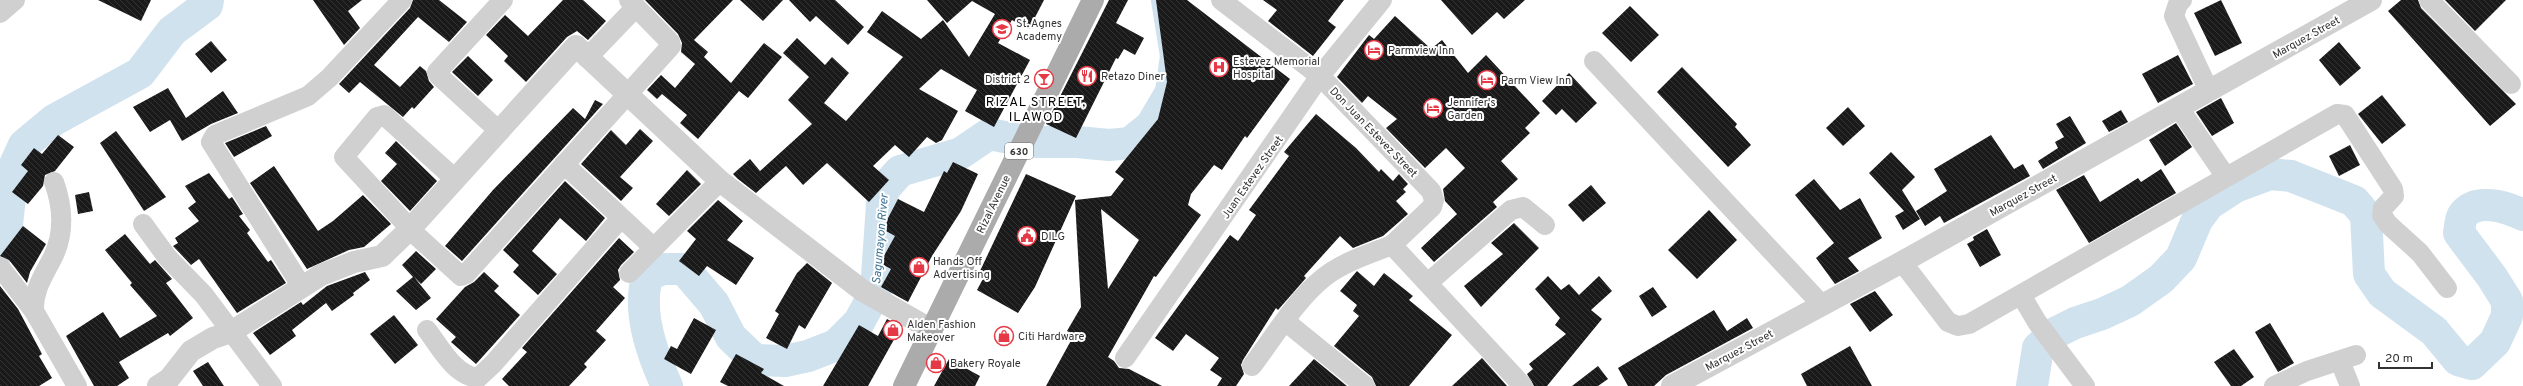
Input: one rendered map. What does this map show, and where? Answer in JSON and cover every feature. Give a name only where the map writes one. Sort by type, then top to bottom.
[{"type":"main road","name":"Rizal Avenue","points":[[904,386],[1093,0]]},
{"type":"street","points":[[0,13],[15,0]]},
{"type":"street","points":[[302,287],[211,142],[215,135],[308,96],[330,78],[402,0]]},
{"type":"street","points":[[499,131],[439,76],[437,72],[503,0]]},
{"type":"street","name":"Don Juan Estevez Street","points":[[1221,0],[1320,76],[1431,191],[1434,200],[1432,207],[1392,245],[1349,262],[1324,277],[1307,294],[1252,366]]},
{"type":"street","name":"Juan Estevez Street","points":[[1125,358],[1320,76],[1382,0]]},
{"type":"street","points":[[2182,0],[2178,4],[2174,16],[2209,91]]},
{"type":"street","name":"Marquez Street","points":[[1672,386],[1902,262],[2372,0]]},
{"type":"street","points":[[2429,0],[2511,84]]},
{"type":"street","points":[[455,179],[384,115],[377,117],[344,157],[410,229],[461,276],[466,274],[671,46],[632,3],[587,58]]},
{"type":"street","points":[[162,385],[170,378],[191,351],[213,338],[231,332],[321,275],[354,262],[382,256],[410,229],[499,131],[572,47],[579,48],[587,58],[626,96],[720,181],[863,291],[887,306],[932,330]]},
{"type":"street","points":[[1594,61],[1822,305]]},
{"type":"street","points":[[2179,108],[2226,177]]},
{"type":"street","points":[[1902,262],[1948,322],[1958,326],[1969,324],[2337,114],[2345,114],[2393,189],[2394,196],[2383,208],[2382,215],[2388,224],[2420,254],[2447,288]]},
{"type":"street","points":[[564,164],[654,248]]},
{"type":"street","points":[[629,273],[720,181]]},
{"type":"street","points":[[34,311],[34,302],[38,286],[58,245],[62,225],[61,201],[54,182]]},
{"type":"street","points":[[1429,282],[1510,210],[1523,207],[1545,225]]},
{"type":"street","points":[[427,330],[452,364],[468,375],[478,378],[493,364],[621,218]]},
{"type":"street","points":[[143,224],[167,257],[204,295],[272,386]]},
{"type":"street","points":[[1392,245],[1429,282],[1523,386]]},
{"type":"street","points":[[0,267],[34,311],[77,386]]},
{"type":"street","points":[[2021,294],[2044,330],[2085,386]]},
{"type":"street","points":[[1286,322],[1365,386]]},
{"type":"street","points":[[2274,386],[2348,358],[2350,386]]},
{"type":"building","points":[[98,0],[151,0],[141,21]]},
{"type":"building","points":[[313,0],[362,0],[348,11],[360,28],[344,45]]},
{"type":"building","points":[[413,0],[439,0],[467,22],[449,42],[418,17],[374,65],[400,87],[420,66],[426,71],[429,81],[434,87],[414,109],[412,107],[403,117],[360,82],[349,93],[339,84],[410,8]]},
{"type":"building","points":[[563,0],[583,0],[606,21],[588,40],[577,31],[567,37],[526,82],[504,61],[508,56],[486,35],[505,15],[528,36]]},
{"type":"building","points":[[645,0],[733,0],[694,40],[708,52],[704,57],[731,83],[764,43],[782,57],[748,98],[739,91],[698,139],[680,123],[687,115],[662,94],[657,99],[647,90],[661,75],[675,88],[695,64],[681,52],[682,43],[678,34]]},
{"type":"building","points":[[740,0],[783,0],[763,21]]},
{"type":"building","points":[[789,0],[835,0],[864,27],[848,45],[816,16],[810,22]]},
{"type":"building","points":[[927,0],[1044,0],[1029,29],[1012,20],[998,43],[1030,60],[994,127],[965,111],[977,90],[941,69],[919,89],[958,111],[942,140],[936,143],[927,137],[909,157],[895,145],[873,166],[889,180],[869,202],[827,163],[803,185],[786,166],[756,193],[733,174],[750,159],[760,171],[812,124],[788,100],[809,77],[783,53],[797,38],[825,65],[832,57],[849,73],[824,103],[846,121],[903,57],[867,32],[882,11],[921,39],[943,20],[969,57],[995,14],[972,1],[947,23]]},
{"type":"building","points":[[1109,0],[1128,0],[1116,23],[1144,38],[1135,55],[1124,49],[1118,59],[1116,58],[1076,138],[1046,124]]},
{"type":"building","points":[[1156,0],[1187,0],[1290,79],[1247,138],[1245,136],[1222,170],[1214,165],[1191,194],[1188,205],[1201,215],[1156,277],[1154,276],[1108,357],[1114,361],[1119,368],[1129,369],[1162,386],[1046,386],[1074,335],[1067,331],[1081,307],[1075,200],[1111,196],[1124,179],[1115,172],[1158,119],[1167,82]],"holes":[[[1101,209],[1139,240],[1108,289]]]},
{"type":"building","points":[[1263,0],[1344,0],[1328,21],[1336,27],[1313,56],[1268,21],[1277,10]]},
{"type":"building","points":[[1441,0],[1525,0],[1504,19],[1497,12],[1472,35]]},
{"type":"building","points":[[2221,0],[2242,43],[2215,56],[2194,13]]},
{"type":"building","points":[[2401,0],[2418,0],[2421,8],[2516,104],[2490,126],[2388,11]]},
{"type":"building","points":[[2445,0],[2506,0],[2475,31]]},
{"type":"building","points":[[1630,6],[1659,35],[1631,62],[1602,33]]},
{"type":"building","points":[[1395,16],[1431,49],[1442,40],[1468,73],[1486,55],[1540,113],[1525,128],[1530,133],[1501,161],[1518,179],[1493,202],[1497,207],[1434,262],[1421,248],[1457,214],[1445,201],[1443,189],[1465,168],[1446,148],[1425,168],[1386,128],[1397,119],[1368,96],[1362,103],[1337,77],[1369,35],[1374,39]]},
{"type":"building","points":[[211,41],[227,60],[211,73],[195,54]]},
{"type":"building","points":[[2339,42],[2361,68],[2340,86],[2319,60]]},
{"type":"building","points":[[2178,55],[2193,84],[2158,103],[2142,74]]},
{"type":"building","points":[[468,56],[493,80],[478,96],[452,72]]},
{"type":"building","points":[[1682,67],[1737,124],[1735,127],[1751,145],[1728,167],[1657,92]]},
{"type":"building","points":[[1569,73],[1597,103],[1576,123],[1562,109],[1556,115],[1542,101]]},
{"type":"building","points":[[168,88],[186,118],[223,91],[238,113],[211,124],[182,141],[170,120],[150,132],[133,107]]},
{"type":"building","points":[[2382,95],[2406,125],[2382,144],[2358,114]]},
{"type":"building","points":[[2221,98],[2234,123],[2212,136],[2196,112]]},
{"type":"building","points":[[595,100],[603,104],[462,261],[445,246],[493,190],[573,108],[585,119]]},
{"type":"building","points":[[1848,107],[1865,126],[1843,146],[1826,128]]},
{"type":"building","points":[[2121,110],[2128,122],[2109,132],[2102,121]]},
{"type":"building","points":[[1316,114],[1356,148],[1379,172],[1381,169],[1393,181],[1399,174],[1408,184],[1403,189],[1406,192],[1396,201],[1408,214],[1383,236],[1353,248],[1340,236],[1304,276],[1306,278],[1278,310],[1276,308],[1243,360],[1241,365],[1244,374],[1236,386],[1217,386],[1222,378],[1210,370],[1219,358],[1186,334],[1173,351],[1155,338],[1230,235],[1238,241],[1256,215],[1249,210],[1289,156],[1284,152]]},
{"type":"building","points":[[2070,116],[2086,143],[2043,169],[2038,161],[2058,148],[2055,142],[2064,137],[2056,124]]},
{"type":"building","points":[[2176,123],[2192,147],[2165,166],[2149,140]]},
{"type":"building","points":[[266,126],[272,136],[234,157],[225,143]]},
{"type":"building","points":[[640,129],[653,141],[620,177],[633,188],[621,201],[581,164],[611,130],[626,145]]},
{"type":"building","points":[[116,131],[166,197],[144,211],[100,143]]},
{"type":"building","points":[[58,135],[74,147],[55,171],[45,175],[43,186],[28,204],[12,192],[28,171],[21,165],[34,148],[42,154]]},
{"type":"building","points":[[1991,135],[2014,169],[2023,164],[2030,176],[1944,223],[1940,216],[1925,226],[1916,211],[1947,191],[1934,169]]},
{"type":"building","points":[[396,141],[437,181],[410,211],[381,181],[397,164],[385,153]]},
{"type":"building","points":[[2350,145],[2360,165],[2339,176],[2329,156]]},
{"type":"building","points":[[1891,152],[1915,177],[1902,190],[1920,219],[1903,230],[1895,216],[1904,211],[1869,173]]},
{"type":"building","points":[[953,162],[978,174],[961,211],[932,256],[908,302],[881,287],[891,269],[880,263],[895,236],[886,231],[887,220],[898,199],[924,212],[944,171],[947,173]]},
{"type":"building","points":[[274,166],[318,231],[333,221],[363,195],[391,224],[364,247],[349,250],[307,269],[250,183]]},
{"type":"building","points":[[2161,169],[2176,193],[2089,243],[2056,190],[2084,175],[2100,202],[2138,178],[2141,182]]},
{"type":"building","points":[[687,170],[701,184],[669,216],[656,204]]},
{"type":"building","points":[[209,173],[229,199],[232,197],[243,214],[239,216],[250,230],[247,233],[268,262],[271,260],[286,283],[237,313],[199,259],[191,265],[173,246],[178,243],[175,238],[199,221],[188,208],[196,202],[185,186]]},
{"type":"building","name":"DILG","points":[[1026,174],[1076,196],[1035,287],[1018,313],[977,290],[985,275],[979,273]]},
{"type":"building","points":[[1814,179],[1840,210],[1860,198],[1882,238],[1848,258],[1859,271],[1835,284],[1816,258],[1834,243],[1795,195]]},
{"type":"building","points":[[565,181],[605,218],[586,241],[560,218],[532,251],[557,274],[538,295],[513,272],[519,265],[503,250]]},
{"type":"building","points":[[1591,185],[1606,203],[1583,222],[1568,205]]},
{"type":"building","points":[[89,192],[93,211],[78,214],[75,195]]},
{"type":"building","points":[[718,200],[743,221],[727,240],[754,258],[736,285],[707,266],[699,276],[679,261],[696,239],[687,231]]},
{"type":"building","points":[[1709,210],[1737,240],[1697,279],[1668,250]]},
{"type":"building","points":[[1514,223],[1539,248],[1481,307],[1464,286],[1503,254],[1491,243]]},
{"type":"building","points":[[23,226],[46,244],[30,272],[27,283],[9,260],[0,256]]},
{"type":"building","points":[[1987,229],[2001,255],[1980,267],[1967,244],[1974,240],[1973,237]]},
{"type":"building","points":[[125,234],[150,264],[155,260],[172,279],[166,283],[193,318],[170,336],[168,333],[119,362],[129,378],[117,386],[94,386],[66,336],[103,312],[120,338],[157,316],[130,285],[132,283],[105,250]]},
{"type":"building","points":[[619,238],[634,252],[618,270],[620,280],[613,287],[625,298],[596,331],[606,340],[584,364],[587,367],[569,386],[509,386],[502,379],[527,352],[522,348]]},
{"type":"building","points":[[416,251],[436,269],[421,284],[414,277],[431,298],[416,310],[396,291],[413,277],[402,265]]},
{"type":"building","points":[[807,263],[832,283],[805,329],[799,325],[787,349],[766,338],[779,314],[775,311],[797,273]]},
{"type":"building","points":[[1357,271],[1374,286],[1384,273],[1413,296],[1409,300],[1452,335],[1409,386],[1376,386],[1372,377],[1334,346],[1359,316],[1353,311],[1357,305],[1340,291]]},
{"type":"building","points":[[365,272],[370,280],[353,293],[354,295],[332,311],[326,303],[292,330],[296,336],[270,355],[253,333],[301,302],[303,305],[327,286]]},
{"type":"building","points":[[484,272],[499,286],[494,291],[520,315],[476,364],[451,342],[456,337],[436,319],[465,287],[474,282]]},
{"type":"building","points":[[1548,276],[1561,290],[1569,284],[1579,295],[1599,276],[1612,291],[1591,310],[1602,319],[1547,386],[1534,386],[1527,374],[1533,369],[1529,364],[1566,334],[1555,325],[1560,318],[1535,289]]},
{"type":"building","points":[[0,286],[18,309],[42,354],[39,356],[52,378],[39,386],[0,386]]},
{"type":"building","points":[[1653,287],[1667,307],[1652,317],[1639,296]]},
{"type":"building","points":[[1875,291],[1893,315],[1870,332],[1850,304]]},
{"type":"building","points":[[1714,310],[1727,331],[1747,318],[1753,328],[1666,375],[1654,386],[1628,386],[1618,368]]},
{"type":"building","points":[[394,315],[418,345],[395,364],[370,334]]},
{"type":"building","points":[[694,318],[716,330],[691,374],[664,359],[671,346],[677,349]]},
{"type":"building","points":[[887,319],[901,327],[868,386],[823,386],[859,325],[878,336]]},
{"type":"building","points":[[2270,323],[2294,363],[2278,372],[2255,332]]},
{"type":"building","points":[[1850,346],[1872,386],[1807,386],[1801,374]]},
{"type":"building","points":[[2234,349],[2254,377],[2241,386],[2231,386],[2214,362]]},
{"type":"building","points":[[736,354],[764,369],[761,373],[784,386],[728,386],[720,382]]},
{"type":"building","points":[[1482,358],[1507,386],[1452,386]]},
{"type":"building","points":[[949,359],[980,376],[975,386],[934,386]]},
{"type":"building","points":[[1314,359],[1347,386],[1289,386]]},
{"type":"building","points":[[208,362],[224,386],[203,386],[193,371]]},
{"type":"building","points":[[1598,366],[1608,379],[1598,386],[1572,386]]},
{"type":"waterway","points":[[0,250],[5,243],[13,169],[24,145],[54,120],[140,73],[172,31],[207,5],[208,0]]},
{"type":"waterway","name":"Sagumayon River","points":[[667,386],[656,360],[647,332],[644,303],[648,275],[663,269],[684,269],[714,304],[731,337],[755,360],[785,361],[808,356],[836,345],[859,322],[876,291],[883,190],[900,171],[961,153],[989,134],[1030,142],[1077,142],[1109,145],[1130,143],[1151,126],[1171,92],[1176,56],[1167,0]]},
{"type":"waterway","points":[[2032,386],[2038,348],[2053,334],[2075,323],[2102,314],[2130,301],[2161,279],[2181,258],[2197,220],[2209,204],[2235,187],[2270,174],[2291,176],[2354,201],[2366,215],[2369,274],[2382,293],[2434,331],[2458,360],[2472,364],[2495,342],[2507,316],[2507,301],[2492,277],[2459,233],[2461,219],[2469,210],[2476,206],[2483,205],[2492,205],[2509,209],[2523,215]]},
{"type":"place","name":"St. Agnes Academy","points":[[1002,29]]},
{"type":"place","name":"Parmview Inn","points":[[1374,50]]},
{"type":"place","name":"Estevez Memorial Hospital","points":[[1219,67]]},
{"type":"place","name":"Retazo Diner","points":[[1087,76]]},
{"type":"place","name":"District 2","points":[[1044,79]]},
{"type":"place","name":"Parm View Inn","points":[[1487,80]]},
{"type":"place","name":"Jennifer's Garden","points":[[1433,108]]},
{"type":"place","name":"DILG","points":[[1027,236]]},
{"type":"place","name":"Hands Off Advertising","points":[[919,267]]},
{"type":"place","name":"Alden Fashion Makeover","points":[[893,330]]},
{"type":"place","name":"Citi Hardware","points":[[1004,336]]},
{"type":"place","name":"Bakery Royale","points":[[936,363]]},
{"type":"district","name":"RIZAL STREET, ILAWOD","points":[[1036,108]]}]
